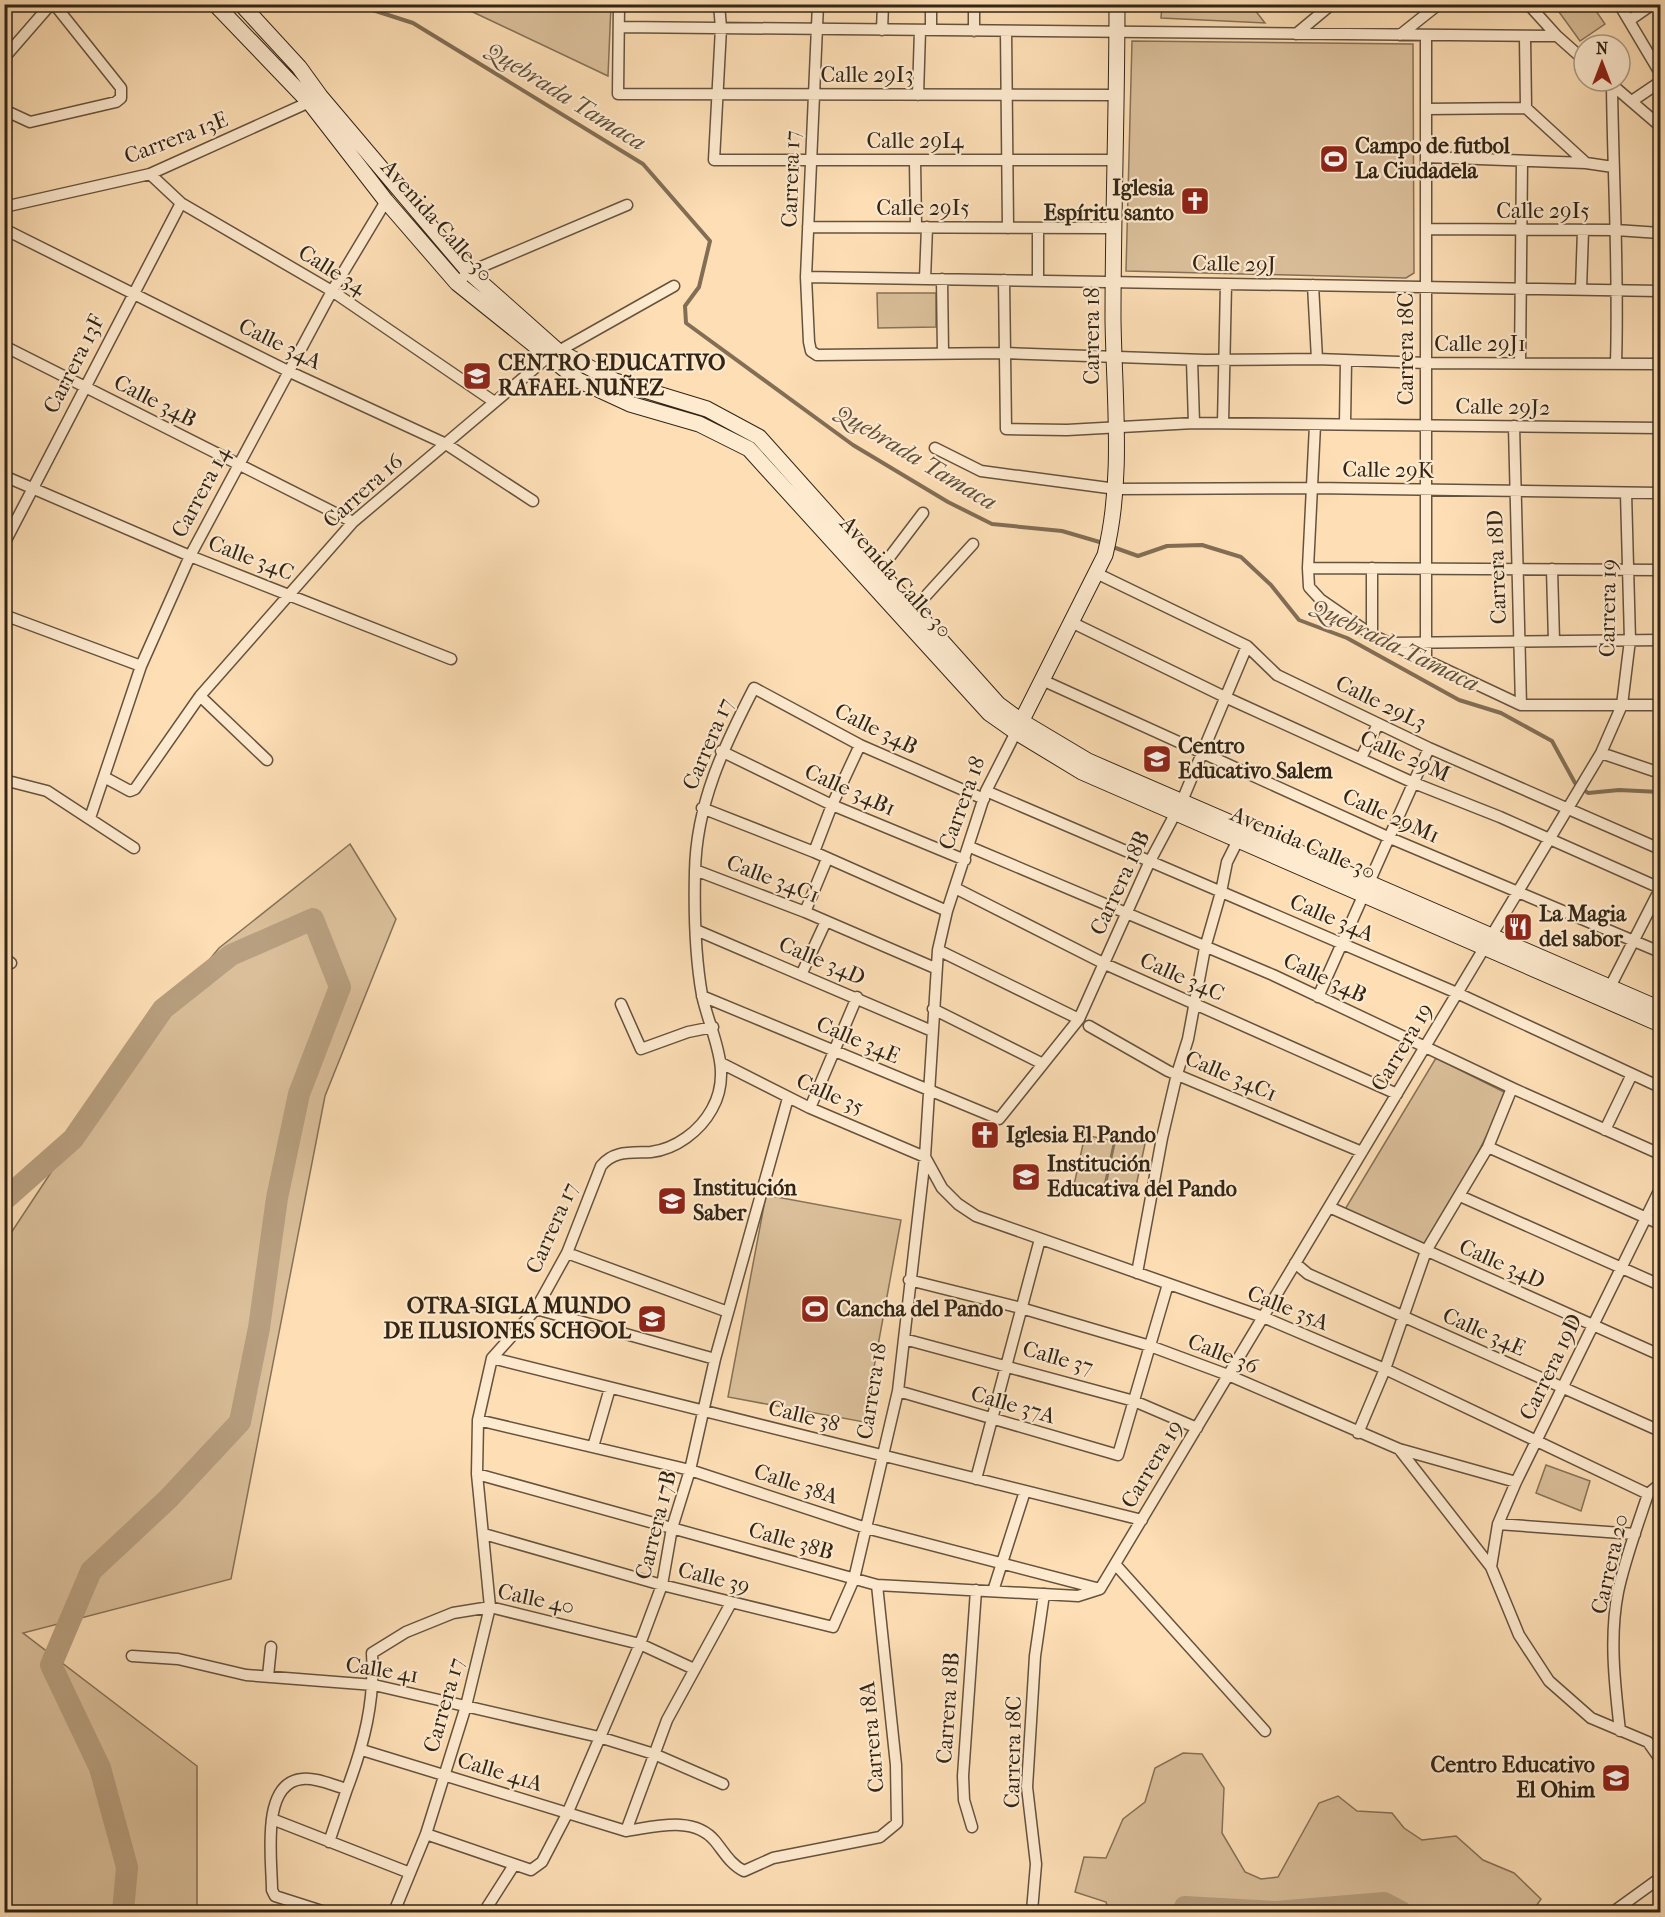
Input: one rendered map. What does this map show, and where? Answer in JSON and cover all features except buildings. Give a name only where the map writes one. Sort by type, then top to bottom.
[{"type":"main road","name":"Avenida Calle 30","points":[[215,4],[315,99],[470,272],[578,380],[610,397],[699,424],[749,449],[989,713],[1018,727],[1082,772],[1179,807],[1488,941],[1660,1024]]},
{"type":"main road","name":"Avenida Calle 30","points":[[241,4],[299,67],[315,99],[386,201],[457,283],[553,354],[615,381],[707,409],[759,437],[1018,727]]},
{"type":"main road","name":"Carrera 18","points":[[1018,727],[1105,555],[1112,526],[1116,489],[1114,228],[1117,4]]},
{"type":"main road","name":"Avenida Calle 30","points":[[1179,807],[1238,840],[1368,889]]},
{"type":"main road","name":"Avenida Calle 30","points":[[1488,941],[1610,987],[1660,1009]]},
{"type":"street","points":[[4,58],[53,4],[121,88],[121,98],[116,102],[38,121],[24,121],[4,110]]},
{"type":"street","points":[[620,4],[619,27],[1557,36]]},
{"type":"street","points":[[717,95],[721,28],[719,4]]},
{"type":"street","name":"Carrera 17","points":[[813,353],[809,342],[806,277],[818,4]]},
{"type":"street","points":[[882,30],[883,4]]},
{"type":"street","points":[[918,95],[931,4]]},
{"type":"street","points":[[974,4],[974,31]]},
{"type":"street","points":[[1296,34],[1332,4]]},
{"type":"street","points":[[1400,35],[1439,4]]},
{"type":"street","points":[[1619,4],[1660,73]]},
{"type":"street","points":[[1630,20],[1653,4]]},
{"type":"street","points":[[1531,5],[1557,36],[1572,49]]},
{"type":"street","name":"Calle 29I3","points":[[619,27],[618,94],[1116,95]]},
{"type":"street","points":[[1005,31],[1008,228]]},
{"type":"street","name":"Carrera 18C","points":[[1426,36],[1426,662]]},
{"type":"street","points":[[1525,37],[1526,108]]},
{"type":"street","points":[[1632,101],[1660,82]]},
{"type":"street","points":[[1610,93],[1618,290],[1616,363]]},
{"type":"street","points":[[1622,93],[1660,126]]},
{"type":"street","name":"Calle 29I4","points":[[717,95],[714,160],[1115,160]]},
{"type":"street","name":"Carrera 13E","points":[[4,207],[150,174],[315,99]]},
{"type":"street","points":[[1426,110],[1526,108],[1586,164]]},
{"type":"street","points":[[1426,158],[1613,167]]},
{"type":"street","points":[[915,160],[925,279]]},
{"type":"street","points":[[1520,363],[1522,161]]},
{"type":"street","name":"Calle 34","points":[[150,174],[181,202],[332,291],[494,401]]},
{"type":"street","name":"Carrera 14","points":[[90,819],[141,666],[190,556],[237,464],[290,372],[332,291],[386,201]]},
{"type":"street","name":"Carrera 13F","points":[[4,544],[181,202]]},
{"type":"street","points":[[457,283],[470,272],[627,205]]},
{"type":"street","name":"Calle 29I5","points":[[808,227],[1114,228]]},
{"type":"street","points":[[1038,228],[1038,281]]},
{"type":"street","name":"Calle 34A","points":[[4,229],[134,291],[290,372],[446,444],[533,501]]},
{"type":"street","name":"Calle 29I5","points":[[1426,229],[1616,230],[1660,233]]},
{"type":"street","points":[[1581,289],[1583,231]]},
{"type":"street","name":"Calle 29J","points":[[806,277],[1660,291]]},
{"type":"street","points":[[942,279],[942,353]]},
{"type":"street","points":[[1004,280],[1005,353]]},
{"type":"street","points":[[1223,423],[1226,284]]},
{"type":"street","points":[[1313,285],[1317,359]]},
{"type":"street","name":"Carrera 16","points":[[104,777],[130,790],[135,789],[200,696],[353,522],[494,401],[553,354],[674,286]]},
{"type":"street","name":"Calle 34B","points":[[4,346],[353,522]]},
{"type":"street","name":"Calle 29J1","points":[[813,353],[829,357],[1005,353],[1192,360],[1317,359],[1426,363],[1660,364]]},
{"type":"street","name":"Calle 29J2","points":[[1005,353],[1006,429],[1067,430],[1194,423],[1660,428]]},
{"type":"street","points":[[1192,360],[1194,423]]},
{"type":"street","points":[[1345,424],[1346,361]]},
{"type":"street","points":[[1315,425],[1308,568],[1309,587],[1320,599],[1387,643],[1521,705],[1660,705]]},
{"type":"street","name":"Carrera 18D","points":[[1514,426],[1521,705]]},
{"type":"street","points":[[935,448],[981,471],[1116,489]]},
{"type":"street","name":"Calle 34C","points":[[4,476],[190,556],[451,659]]},
{"type":"street","name":"Calle 29K","points":[[1116,489],[1313,488],[1660,493]]},
{"type":"street","name":"Carrera 19","points":[[1100,1589],[1601,753],[1622,705],[1630,640],[1626,493]]},
{"type":"street","points":[[879,571],[923,513]]},
{"type":"street","points":[[914,610],[973,544]]},
{"type":"street","points":[[1308,568],[1660,570]]},
{"type":"street","points":[[1372,568],[1372,635]]},
{"type":"street","points":[[1552,569],[1554,641]]},
{"type":"street","name":"Calle 29L3","points":[[1096,573],[1247,646],[1277,675],[1429,748],[1660,849]]},
{"type":"street","points":[[4,615],[141,666]]},
{"type":"street","name":"Calle 29M","points":[[1071,622],[1225,697],[1414,783],[1660,888]]},
{"type":"street","points":[[1387,643],[1660,640]]},
{"type":"street","name":"Carrera 18B","points":[[999,1119],[1079,1019],[1149,863],[1179,807],[1247,646]]},
{"type":"street","name":"Calle 29M1","points":[[1042,680],[1390,838],[1660,952]]},
{"type":"street","name":"Carrera 17","points":[[394,1912],[426,1834],[466,1706],[490,1606],[477,1474],[478,1420],[492,1359],[536,1309],[567,1254],[601,1166],[608,1158],[617,1154],[654,1151],[688,1137],[700,1127],[713,1107],[719,1086],[721,1063],[713,1027],[702,996],[696,930],[695,870],[702,808],[721,751],[754,688]]},
{"type":"street","name":"Calle 34B","points":[[754,688],[860,746],[985,795]]},
{"type":"street","points":[[200,696],[267,760]]},
{"type":"street","points":[[1360,758],[1378,723]]},
{"type":"street","name":"Carrera 18","points":[[833,1627],[854,1579],[898,1391],[925,1157],[935,968],[938,950],[947,911],[970,847],[985,795],[1018,727]]},
{"type":"street","points":[[814,852],[832,805],[860,746]]},
{"type":"street","points":[[1318,997],[1429,748]]},
{"type":"street","name":"Calle 34B1","points":[[721,751],[832,805],[965,860]]},
{"type":"street","points":[[1601,753],[1660,773]]},
{"type":"street","points":[[4,780],[47,791],[134,848]]},
{"type":"street","name":"Calle 34A","points":[[985,795],[1221,892],[1457,993],[1660,1087]]},
{"type":"street","points":[[702,808],[814,852],[947,911]]},
{"type":"street","points":[[1137,1273],[1177,1074],[1196,1004],[1205,948],[1227,862],[1238,840]]},
{"type":"street","name":"Calle 34B","points":[[970,847],[1126,915],[1273,975],[1512,1088],[1660,1154]]},
{"type":"street","points":[[805,912],[827,859]]},
{"type":"street","name":"Calle 34C1","points":[[695,870],[805,912],[935,968]]},
{"type":"street","name":"Calle 34C","points":[[955,888],[1105,964],[1397,1094]]},
{"type":"street","points":[[1610,987],[1660,888]]},
{"type":"street","points":[[802,974],[826,921]]},
{"type":"street","name":"Calle 34D","points":[[696,930],[932,1031]]},
{"type":"street","points":[[938,950],[1079,1019]]},
{"type":"street","name":"Calle 34E","points":[[702,996],[999,1119]]},
{"type":"street","points":[[810,1108],[856,997]]},
{"type":"street","points":[[621,1004],[641,1049],[688,1032],[713,1027]]},
{"type":"street","points":[[933,1009],[1043,1064]]},
{"type":"street","name":"Calle 34C1","points":[[1089,1026],[1177,1074],[1362,1152]]},
{"type":"street","name":"Calle 35","points":[[721,1063],[788,1098],[925,1157]]},
{"type":"street","points":[[1605,1130],[1632,1074]]},
{"type":"street","points":[[1358,1433],[1385,1369],[1426,1251],[1488,1147],[1512,1088]]},
{"type":"street","name":"Carrera 17B","points":[[514,1865],[531,1870],[536,1868],[567,1814],[640,1644],[662,1585],[672,1528],[690,1470],[715,1359],[788,1098]]},
{"type":"street","points":[[1488,1147],[1660,1224]]},
{"type":"street","name":"Calle 35A","points":[[925,1157],[942,1188],[958,1204],[976,1216],[1263,1317],[1385,1369],[1648,1494]]},
{"type":"street","name":"Carrera 19D","points":[[1491,1567],[1498,1524],[1516,1482],[1660,1189]]},
{"type":"street","points":[[1460,1196],[1660,1285]]},
{"type":"street","name":"Calle 34D","points":[[1329,1207],[1660,1355]]},
{"type":"street","points":[[976,1479],[1040,1239]]},
{"type":"street","points":[[567,1254],[728,1312]]},
{"type":"street","name":"Calle 34E","points":[[1295,1263],[1308,1274],[1660,1431]]},
{"type":"street","name":"Calle 36","points":[[909,1280],[1021,1308],[1150,1346],[1228,1375],[1399,1449],[1516,1482]]},
{"type":"street","points":[[1134,1401],[1168,1284]]},
{"type":"street","points":[[536,1309],[715,1359]]},
{"type":"street","name":"Calle 37","points":[[904,1339],[1006,1364],[1134,1401],[1197,1428]]},
{"type":"street","name":"Calle 38","points":[[492,1359],[1142,1520]]},
{"type":"street","points":[[593,1447],[610,1388]]},
{"type":"street","name":"Calle 37A","points":[[898,1391],[1118,1455],[1134,1401]]},
{"type":"street","name":"Calle 38A","points":[[478,1420],[690,1470],[866,1528],[1100,1589]]},
{"type":"street","points":[[1399,1449],[1491,1567],[1520,1635],[1549,1681],[1591,1718],[1648,1742],[1660,1759]]},
{"type":"street","name":"Calle 38B","points":[[477,1474],[877,1585],[1078,1596],[1100,1589]]},
{"type":"street","name":"Carrera 20","points":[[1620,1731],[1614,1682],[1614,1624],[1618,1593],[1648,1494],[1660,1484]]},
{"type":"street","points":[[993,1591],[1025,1491]]},
{"type":"street","points":[[1498,1524],[1635,1534]]},
{"type":"street","name":"Calle 39","points":[[484,1534],[662,1585],[833,1627]]},
{"type":"street","points":[[1115,1564],[1265,1731]]},
{"type":"street","name":"Carrera 18A","points":[[626,1831],[670,1824],[695,1827],[713,1838],[735,1867],[744,1870],[773,1858],[880,1837],[897,1823],[896,1765],[877,1585]]},
{"type":"street","name":"Carrera 18B","points":[[972,1827],[964,1800],[963,1776],[976,1590]]},
{"type":"street","name":"Carrera 18C","points":[[1032,1911],[1036,1864],[1027,1787],[1035,1656],[1044,1594]]},
{"type":"street","points":[[626,1831],[667,1720],[731,1603]]},
{"type":"street","name":"Calle 40","points":[[374,1686],[372,1653],[406,1632],[453,1613],[490,1606],[640,1644],[694,1669]]},
{"type":"street","points":[[268,1676],[271,1647]]},
{"type":"street","name":"Calle 41","points":[[132,1656],[178,1659],[213,1669],[268,1676],[374,1686],[599,1737],[654,1754],[723,1784]]},
{"type":"street","points":[[329,1842],[362,1750],[374,1686]]},
{"type":"street","name":"Calle 41A","points":[[362,1750],[626,1831]]},
{"type":"street","points":[[325,1912],[275,1896],[272,1890],[272,1819],[277,1796],[298,1779],[305,1778],[347,1789]]},
{"type":"street","points":[[272,1819],[410,1873]]},
{"type":"street","points":[[426,1834],[514,1865],[484,1912]]},
{"type":"street","points":[[1613,1912],[1660,1878]]},
{"type":"shaded area","points":[[458,5],[611,5],[608,76]]},
{"type":"shaded area","points":[[1162,5],[1251,5],[1265,23],[1161,18]]},
{"type":"shaded area","points":[[1554,5],[1592,5],[1605,24],[1592,33],[1574,33]]},
{"type":"shaded area","points":[[1132,41],[1413,44],[1414,273],[1406,278],[1126,271]]},
{"type":"shaded area","points":[[877,293],[936,293],[936,327],[878,328]]},
{"type":"shaded area","points":[[350,844],[396,919],[325,1096],[231,1579],[23,1633],[197,1766],[197,1912],[5,1912],[5,1242],[122,1065],[219,948]]},
{"type":"shaded area","points":[[1436,1058],[1508,1094],[1430,1246],[1344,1211]]},
{"type":"shaded area","points":[[1117,1133],[1146,1139],[1135,1191],[1106,1185]]},
{"type":"shaded area","points":[[1085,1135],[1114,1141],[1103,1191],[1074,1185]]},
{"type":"shaded area","name":"Cancha del Pando","points":[[766,1195],[901,1220],[864,1422],[728,1397]]},
{"type":"shaded area","points":[[1546,1465],[1590,1481],[1581,1511],[1536,1493]]},
{"type":"shaded area","points":[[1183,1753],[1202,1754],[1224,1788],[1222,1833],[1245,1872],[1261,1879],[1278,1877],[1319,1803],[1338,1796],[1357,1811],[1392,1813],[1404,1828],[1422,1840],[1456,1836],[1483,1860],[1514,1873],[1541,1899],[1532,1912],[1109,1912],[1106,1902],[1075,1892],[1084,1857],[1106,1858],[1123,1819],[1145,1802],[1155,1768]]},
{"type":"waterway","name":"Quebrada Tamaca","points":[[354,4],[413,23],[643,164],[710,241],[699,287],[685,306],[686,323],[853,445],[948,502],[992,524],[1062,531],[1103,543]]},
{"type":"waterway","name":"Quebrada Tamaca","points":[[1110,546],[1138,556],[1167,546],[1202,545],[1241,557],[1271,585],[1299,620],[1347,638],[1459,700],[1501,713],[1552,741],[1575,783],[1588,793],[1619,790],[1660,792]]},
{"type":"waterway","points":[[4,1200],[73,1139],[163,1009],[231,955],[313,919],[340,987],[299,1094],[277,1198],[259,1328],[240,1422],[168,1499],[91,1571],[51,1665],[100,1768],[127,1867],[123,1912]]},
{"type":"waterway","points":[[1183,1912],[1185,1907],[1276,1912],[1384,1903],[1401,1912]]},
{"type":"place","name":"Campo de futbol La Ciudadela","points":[[1334,159]]},
{"type":"place","name":"Iglesia Espíritu santo","points":[[1195,201]]},
{"type":"place","name":"CENTRO EDUCATIVO RAFAEL NUÑEZ","points":[[477,376]]},
{"type":"place","name":"Centro Educativo Salem","points":[[1157,759]]},
{"type":"place","name":"La Magia del sabor","points":[[1518,927]]},
{"type":"place","name":"Iglesia El Pando","points":[[985,1135]]},
{"type":"place","name":"Institución Educativa del Pando","points":[[1026,1177]]},
{"type":"place","name":"Institución Saber","points":[[672,1201]]},
{"type":"place","name":"Cancha del Pando","points":[[815,1309]]},
{"type":"place","name":"OTRA-SIGLA MUNDO DE ILUSIONES SCHOOL","points":[[652,1319]]},
{"type":"place","name":"Centro Educativo El Ohim","points":[[1616,1778]]}]
